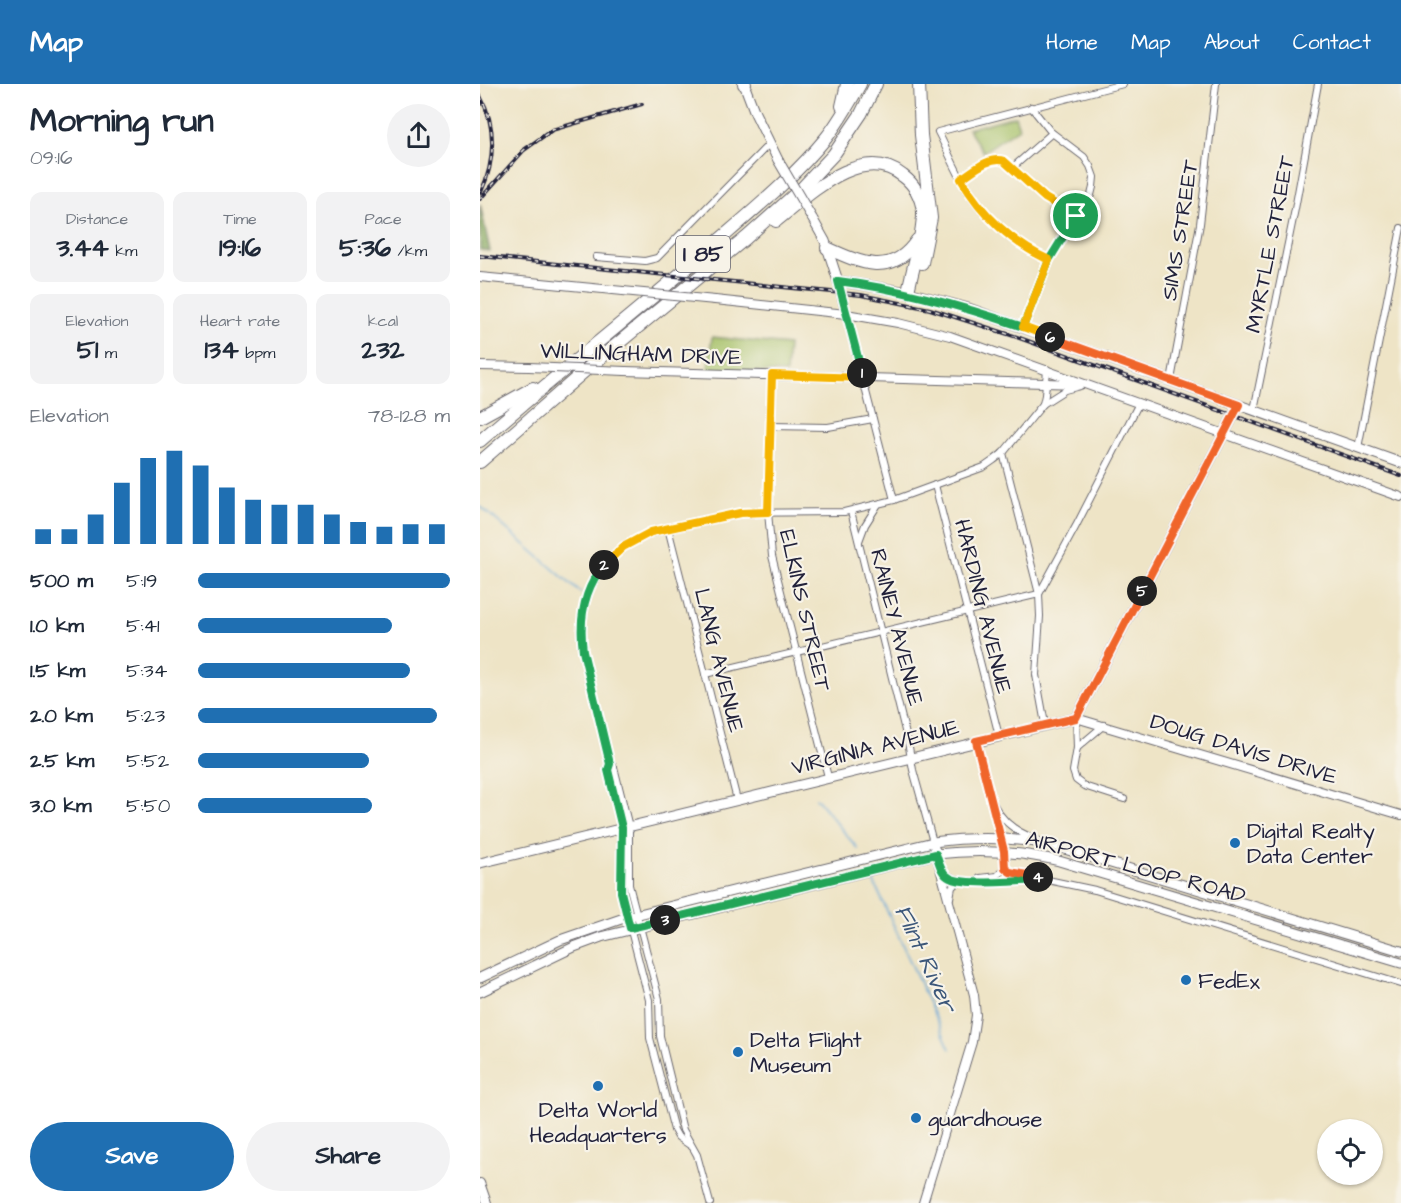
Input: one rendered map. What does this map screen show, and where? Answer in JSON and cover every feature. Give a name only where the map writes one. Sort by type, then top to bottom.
[{"type":"highway","points":[[837,122],[848,84]]},
{"type":"highway","name":"I 85","points":[[480,441],[657,294],[771,195],[828,136],[860,84]]},
{"type":"highway","name":"I 85","points":[[480,462],[802,188],[834,154],[861,114],[876,84]]},
{"type":"highway","points":[[911,293],[931,218],[921,135],[919,84]]},
{"type":"highway","points":[[746,238],[771,224],[829,179],[850,170],[879,165],[897,171],[912,184],[918,193],[923,212],[911,293]]},
{"type":"highway","points":[[827,248],[859,263],[878,265],[903,255],[920,234]]},
{"type":"highway","points":[[480,417],[558,375]]},
{"type":"main road","points":[[744,84],[754,113],[769,144],[813,218],[827,248],[838,281],[911,293],[968,308],[1401,463]]},
{"type":"main road","points":[[1076,718],[1239,405]]},
{"type":"main road","name":"VIRGINIA AVENUE","points":[[480,863],[1076,718]]},
{"type":"main road","name":"AIRPORT LOOP ROAD","points":[[480,978],[561,940],[632,916],[933,842],[999,837],[1048,844],[1401,951]]},
{"type":"main road","name":"AIRPORT LOOP ROAD","points":[[480,992],[574,947],[635,927],[936,854],[971,850],[1004,851],[1059,861],[1401,963]]},
{"type":"street","points":[[1091,84],[1093,92]]},
{"type":"street","points":[[1049,260],[1021,244],[978,205],[961,179],[938,132],[1123,84]]},
{"type":"street","name":"SIMS STREET","points":[[1171,381],[1200,224],[1216,84]]},
{"type":"street","name":"MYRTLE STREET","points":[[1254,410],[1318,84]]},
{"type":"street","points":[[1023,327],[1049,260],[1094,187],[1094,177],[1090,166],[1079,151],[1052,133],[1031,107]]},
{"type":"street","points":[[1012,168],[1052,133]]},
{"type":"street","points":[[596,256],[645,261],[657,258],[769,144]]},
{"type":"street","points":[[961,179],[989,161],[998,159],[1004,161],[1045,198],[1076,216]]},
{"type":"street","points":[[1358,448],[1401,228]]},
{"type":"street","points":[[480,277],[846,314],[898,323],[950,336],[1047,369],[1401,497]]},
{"type":"street","points":[[838,281],[894,500]]},
{"type":"street","name":"WILLINGHAM DRIVE","points":[[480,366],[1090,384]]},
{"type":"street","points":[[1042,405],[1047,369]]},
{"type":"street","name":"ELKINS STREET","points":[[772,375],[768,512],[772,556],[828,777]]},
{"type":"street","points":[[710,1203],[697,1155],[691,1146],[678,1137],[674,1131],[650,1038],[649,1000],[635,927],[621,885],[626,827],[608,770],[610,764],[580,633],[586,598],[600,570],[623,547],[651,532],[740,513],[827,513],[878,506],[984,466],[1003,453],[1042,405],[1065,390],[1090,384]]},
{"type":"street","points":[[705,674],[1039,594],[1139,403]]},
{"type":"street","points":[[771,426],[828,427],[873,418]]},
{"type":"street","points":[[1003,453],[1039,594],[1040,616],[1036,675],[1045,724]]},
{"type":"street","name":"HARDING AVENUE","points":[[935,485],[999,735]]},
{"type":"street","name":"RAINEY AVENUE","points":[[859,542],[865,525],[878,506]]},
{"type":"street","name":"RAINEY AVENUE","points":[[851,511],[910,757],[974,994],[976,1015],[974,1035],[923,1203]]},
{"type":"street","name":"LANG AVENUE","points":[[668,528],[737,800]]},
{"type":"street","points":[[1076,718],[1077,748],[1073,771],[1076,780],[1084,786],[1124,799]]},
{"type":"street","name":"DOUG DAVIS DRIVE","points":[[1076,718],[1401,815]]},
{"type":"street","points":[[1077,748],[1104,725]]},
{"type":"street","points":[[976,741],[1004,851],[1005,868],[1010,872],[1095,890],[1401,984]]},
{"type":"street","name":"AIRPORT LOOP ROAD","points":[[987,790],[997,811],[1008,825],[1024,835],[1048,844]]},
{"type":"street","points":[[940,867],[949,878],[959,880],[1007,882],[1045,879]]},
{"type":"street","points":[[949,902],[952,887],[959,880],[997,876],[1005,868]]},
{"type":"street","points":[[480,1183],[487,1203]]},
{"type":"green space","points":[[1015,116],[1019,128],[983,152],[968,129]]},
{"type":"green space","points":[[480,204],[490,251],[480,250]]},
{"type":"green space","points":[[712,337],[788,345],[786,373],[708,370]]},
{"type":"waterway","name":"Flint River","points":[[480,506],[581,593]]},
{"type":"waterway","name":"Flint River","points":[[816,798],[858,849]]},
{"type":"waterway","name":"Flint River","points":[[873,880],[950,1049]]},
{"type":"railway","points":[[480,96],[489,119],[492,144],[489,169],[481,192]]},
{"type":"railway","points":[[480,199],[524,150],[552,130],[642,104]]},
{"type":"railway","points":[[480,256],[861,295],[930,309],[1014,336],[1401,476]]},
{"type":"place","name":"Digital Realty Data Center","points":[[1235,843]]},
{"type":"place","name":"FedEx","points":[[1186,980]]},
{"type":"place","name":"Delta Flight Museum","points":[[738,1052]]},
{"type":"place","name":"Delta World Headquarters","points":[[598,1086]]},
{"type":"place","name":"guardhouse","points":[[916,1118]]},
{"type":"route","points":[[1076,216],[1045,198],[1004,161],[998,159],[989,161],[961,179],[978,205],[993,221],[1033,253],[1049,260],[1039,282],[1023,327],[1239,405],[1076,718],[976,741],[1004,851],[1005,868],[1010,872],[1045,879],[1007,882],[949,878],[940,867],[936,854],[630,928],[621,892],[622,828],[580,633],[586,598],[600,570],[623,547],[651,532],[740,513],[768,512],[772,375],[863,378],[838,281],[915,294],[968,308],[1023,327],[1049,260],[1076,216]]}]
